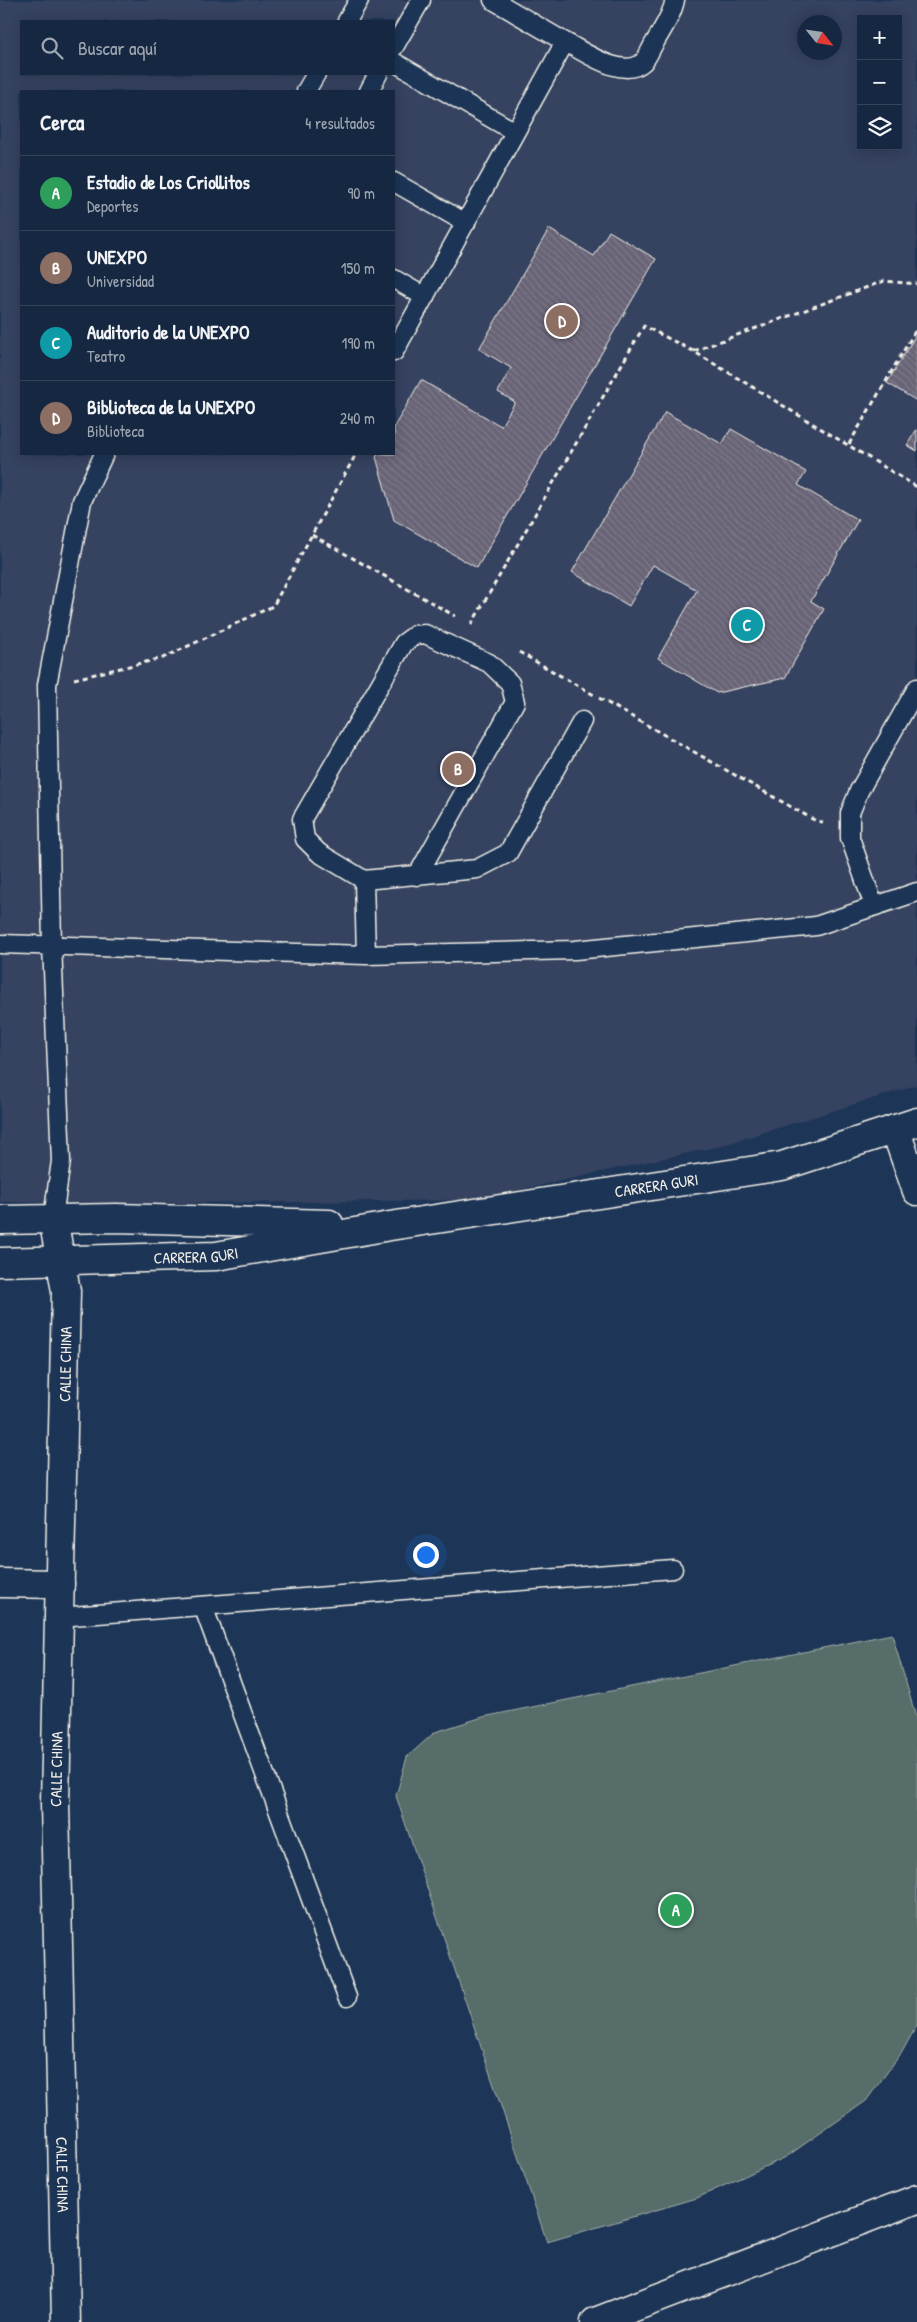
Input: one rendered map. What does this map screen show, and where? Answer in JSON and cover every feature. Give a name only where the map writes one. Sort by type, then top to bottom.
[{"type":"street","name":"CARRERA GURI","points":[[0,1262],[216,1256],[390,1226],[782,1166],[906,1126]]},
{"type":"street","points":[[906,1126],[917,1191]]},
{"type":"street","name":"CARRERA GURI","points":[[0,1220],[53,1218],[390,1226]]},
{"type":"street","name":"CALLE CHINA","points":[[53,1218],[66,1291],[55,1803],[66,2322]]},
{"type":"street","points":[[0,1583],[60,1584]]},
{"type":"street","points":[[596,2322],[917,2200]]},
{"type":"lane","points":[[348,20],[359,0]]},
{"type":"lane","points":[[395,45],[421,0]]},
{"type":"lane","points":[[492,0],[565,42],[614,67],[625,68],[644,62],[669,17],[675,0]]},
{"type":"lane","points":[[395,350],[565,42]]},
{"type":"lane","points":[[395,63],[515,132]]},
{"type":"lane","points":[[307,90],[315,75]]},
{"type":"lane","points":[[370,90],[377,75]]},
{"type":"lane","points":[[395,183],[466,223]]},
{"type":"lane","points":[[395,280],[425,297]]},
{"type":"lane","points":[[53,1218],[61,1161],[52,946],[47,685],[82,501],[104,455]]},
{"type":"lane","points":[[417,876],[514,702],[510,683],[489,663],[425,634],[415,635],[404,643],[302,819],[305,840],[318,853],[364,880],[417,876],[476,869],[508,853],[582,721]]},
{"type":"lane","points":[[874,906],[850,838],[849,825],[853,802],[917,688]]},
{"type":"lane","points":[[364,880],[366,956]]},
{"type":"lane","points":[[0,944],[366,956],[575,950],[816,926],[917,892]]},
{"type":"lane","points":[[59,1617],[673,1569]]},
{"type":"lane","points":[[203,1606],[347,1997]]},
{"type":"path","points":[[693,351],[884,281],[917,284]]},
{"type":"path","points":[[471,625],[644,326],[693,351],[917,487]]},
{"type":"path","points":[[849,444],[917,328]]},
{"type":"path","points":[[47,685],[163,658],[273,606],[355,455]]},
{"type":"path","points":[[312,535],[478,629]]},
{"type":"path","points":[[518,651],[816,821],[849,825]]},
{"type":"shaded area","points":[[0,0],[917,0],[917,1085],[720,1146],[474,1200],[99,1204],[0,1202]]},
{"type":"green space","points":[[892,1634],[917,1721],[917,2025],[902,2052],[866,2101],[786,2157],[697,2198],[547,2242],[396,1796],[407,1757],[435,1732],[483,1717]]},
{"type":"building","points":[[549,229],[594,256],[609,231],[656,259],[477,568],[394,520],[376,457],[377,455],[395,455],[395,425],[421,380],[501,426],[515,402],[498,392],[511,368],[479,349]]},
{"type":"building","points":[[917,333],[917,401],[887,383]]},
{"type":"building","points":[[665,412],[722,444],[731,429],[806,472],[798,485],[858,520],[811,601],[824,609],[785,678],[717,693],[658,658],[697,590],[653,565],[629,606],[572,572]]},
{"type":"building","points":[[917,429],[917,451],[907,445]]},
{"type":"place","name":"Biblioteca de la UNEXPO","points":[[562,321]]},
{"type":"place","name":"Auditorio de la UNEXPO","points":[[747,625]]},
{"type":"place","name":"UNEXPO","points":[[458,769]]},
{"type":"place","name":"Estadio de Los Criollitos","points":[[676,1910]]}]
